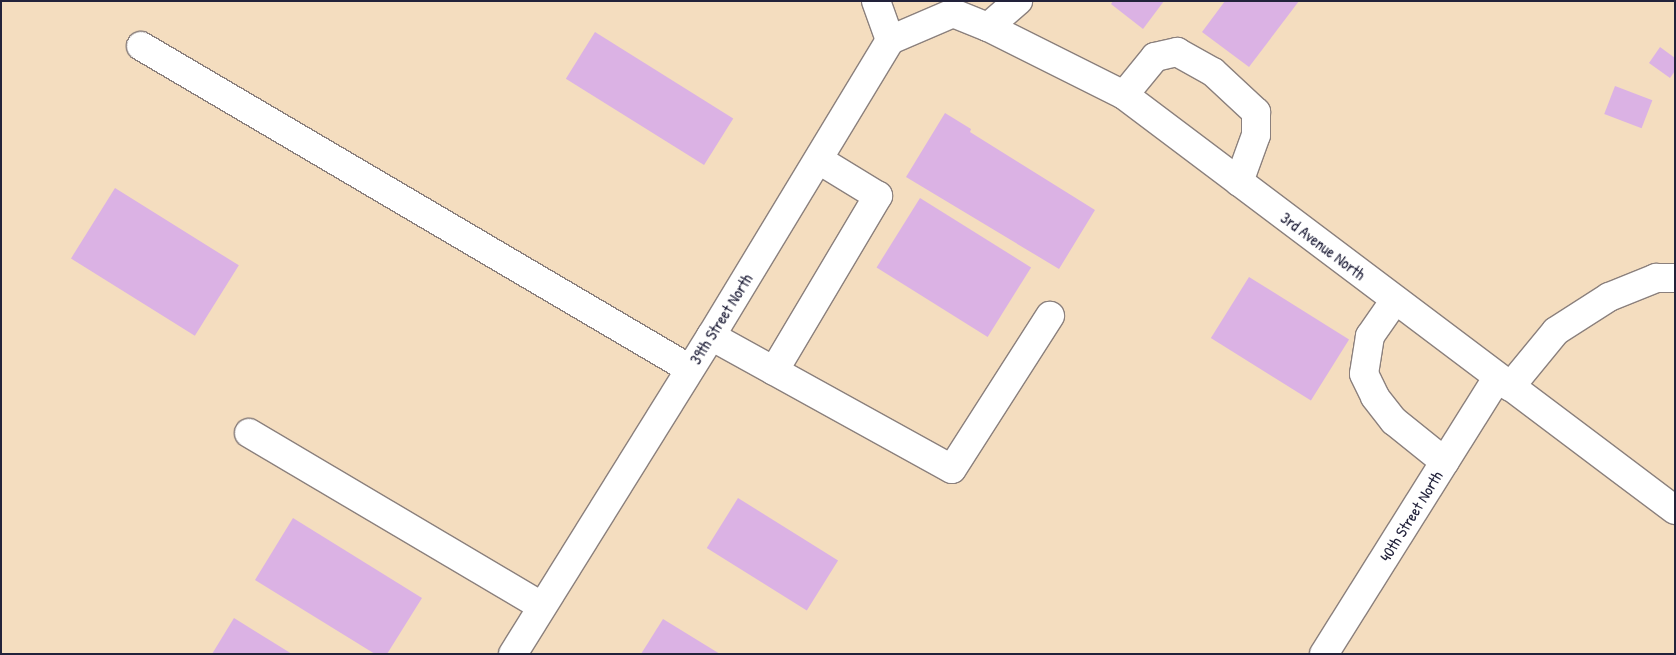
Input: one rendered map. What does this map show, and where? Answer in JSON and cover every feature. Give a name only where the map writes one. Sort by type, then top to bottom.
[{"type":"street","points":[[876,1],[890,40],[952,7]]},
{"type":"street","points":[[988,28],[1018,1]]},
{"type":"street","name":"3rd Avenue North","points":[[952,7],[988,28],[1124,95],[1675,510]]},
{"type":"street","name":"39th Street North","points":[[513,654],[711,336],[890,40]]},
{"type":"street","points":[[141,46],[690,369]]},
{"type":"street","points":[[1124,95],[1155,57],[1177,52],[1213,72],[1256,112],[1256,135],[1239,182]]},
{"type":"street","points":[[774,371],[878,196],[819,160]]},
{"type":"street","name":"40th Street North","points":[[1324,654],[1444,462],[1504,383],[1556,331],[1609,297],[1656,278],[1675,278]]},
{"type":"street","points":[[1395,300],[1370,336],[1364,374],[1375,397],[1394,421],[1444,462]]},
{"type":"street","points":[[711,336],[952,469],[1050,316]]},
{"type":"street","points":[[249,433],[542,606]]},
{"type":"building","points":[[1113,1],[1164,1],[1143,29],[1111,4]]},
{"type":"building","points":[[1225,1],[1299,1],[1249,67],[1202,32]]},
{"type":"building","points":[[595,32],[733,118],[704,165],[566,79]]},
{"type":"building","points":[[1660,47],[1675,58],[1675,71],[1670,78],[1649,63]]},
{"type":"building","points":[[1615,86],[1652,100],[1642,128],[1604,114]]},
{"type":"building","points":[[945,113],[971,129],[970,132],[1095,210],[1059,269],[906,177]]},
{"type":"building","points":[[115,188],[239,265],[195,336],[71,258]]},
{"type":"building","points":[[920,198],[1031,267],[988,337],[877,268]]},
{"type":"building","points":[[1249,277],[1349,340],[1311,401],[1211,338]]},
{"type":"building","points":[[738,498],[838,561],[807,611],[707,548]]},
{"type":"building","points":[[293,518],[422,598],[387,654],[375,654],[255,580]]},
{"type":"building","points":[[234,618],[292,654],[212,654]]},
{"type":"building","points":[[663,619],[720,654],[641,654]]}]
